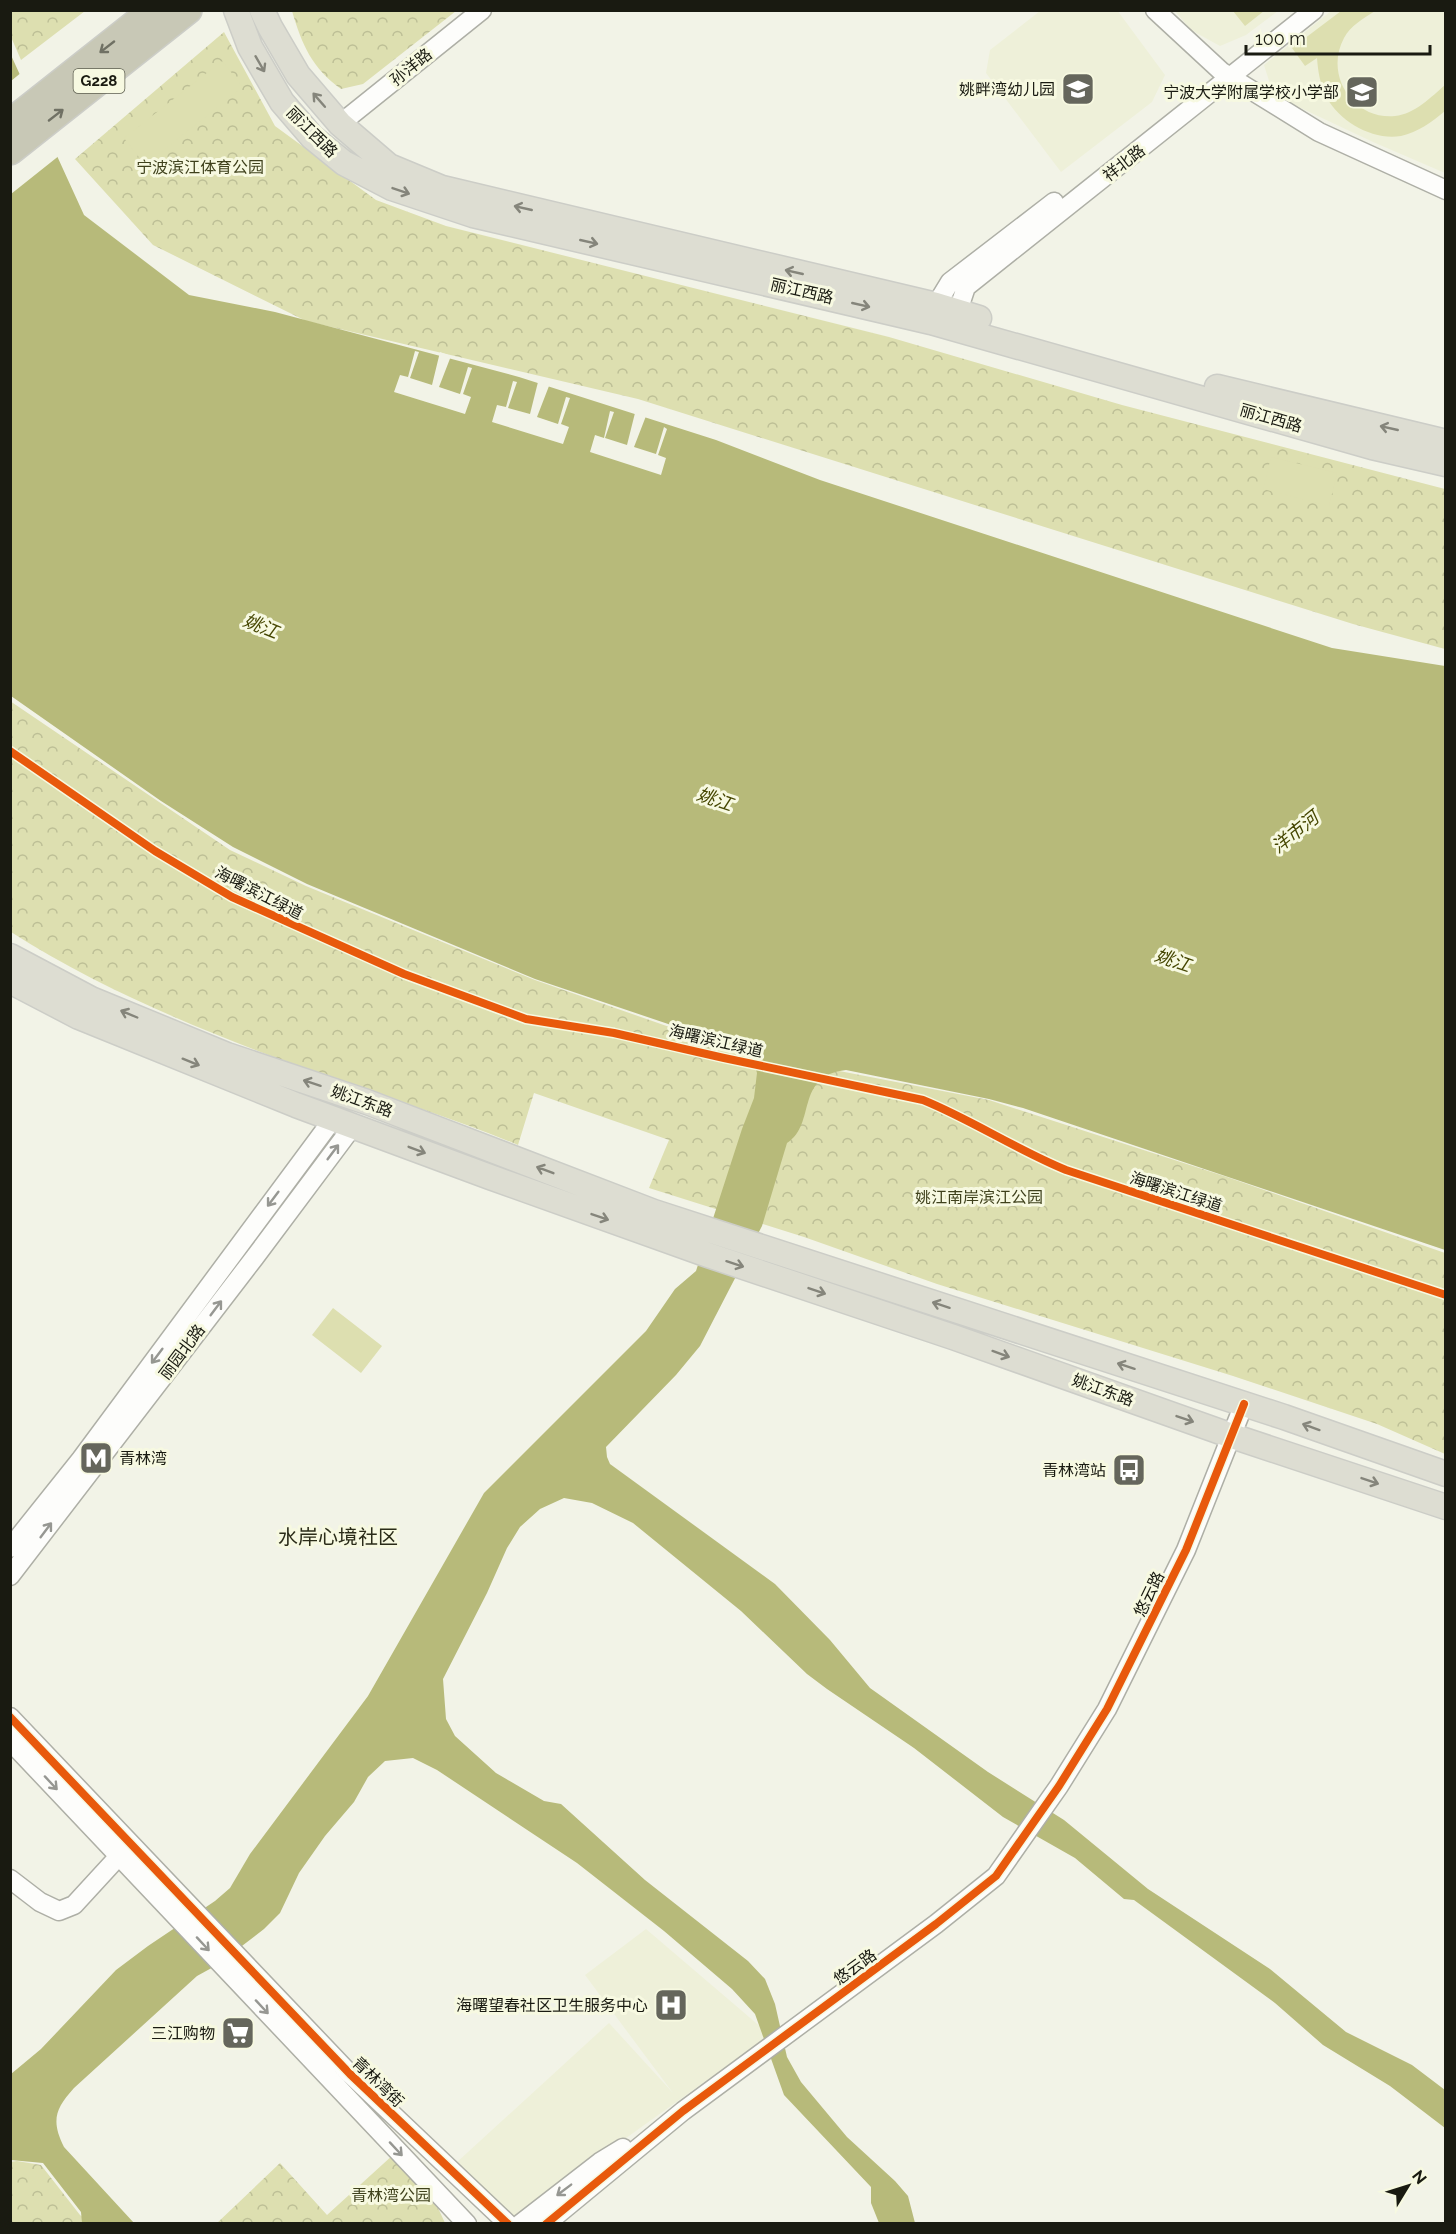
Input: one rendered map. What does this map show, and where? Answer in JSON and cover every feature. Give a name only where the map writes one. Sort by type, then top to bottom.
[{"type":"highway","name":"G228","points":[[10,123],[153,10]]},
{"type":"highway","name":"G228","points":[[10,151],[188,10]]},
{"type":"main road","name":"丽江西路","points":[[236,10],[250,47],[282,102],[312,137],[344,163],[392,188],[473,215],[944,317],[1372,447],[1446,464]]},
{"type":"main road","name":"丽江西路","points":[[262,10],[298,75],[340,124],[389,166],[442,188],[1173,377],[1446,442]]},
{"type":"main road","name":"姚江东路","points":[[10,956],[91,999],[227,1055],[367,1102],[654,1212],[1244,1404],[1446,1474]]},
{"type":"main road","name":"姚江东路","points":[[10,981],[79,1017],[490,1178],[708,1255],[953,1337],[1232,1436],[1446,1507]]},
{"type":"street","name":"孙洋路","points":[[340,124],[482,10]]},
{"type":"street","points":[[1155,10],[1227,75],[1319,132],[1446,190]]},
{"type":"street","name":"祥北路","points":[[1227,75],[1299,10]]},
{"type":"street","name":"祥北路","points":[[944,317],[966,286],[1227,75],[1314,10]]},
{"type":"street","name":"丽园北路","points":[[10,1548],[343,1122]]},
{"type":"street","name":"丽园北路","points":[[10,1576],[255,1257],[343,1122]]},
{"type":"street","name":"悠云路","points":[[683,2111],[936,1924],[996,1876],[1059,1786],[1107,1709],[1181,1561],[1244,1404]]},
{"type":"street","points":[[10,1717],[229,1959]]},
{"type":"street","points":[[10,1741],[119,1856],[190,1918]]},
{"type":"street","points":[[10,1878],[40,1902],[59,1911],[74,1905],[119,1856]]},
{"type":"street","name":"青林湾街","points":[[229,1959],[467,2223]]},
{"type":"street","name":"青林湾街","points":[[229,1959],[508,2223]]},
{"type":"street","points":[[520,2223],[600,2162],[683,2111]]},
{"type":"street","points":[[546,2223],[683,2111]]},
{"type":"shaded area","name":"姚畔湾幼儿园","points":[[1117,10],[1165,75],[1152,102],[1061,172],[986,73],[990,50],[1040,11]]},
{"type":"shaded area","points":[[1175,11],[1278,11],[1246,35],[1220,46],[1191,30]]},
{"type":"shaded area","name":"宁波大学附属学校小学部","points":[[1331,11],[1445,11],[1445,173],[1286,101],[1270,84],[1264,65]]},
{"type":"shaded area","points":[[646,1929],[770,2035],[513,2219],[456,2163],[609,2023],[673,2093],[585,1975]]},
{"type":"green space","points":[[292,10],[456,11],[363,84],[341,89],[323,73],[309,55]]},
{"type":"green space","points":[[10,11],[85,11],[21,60],[11,37]]},
{"type":"green space","points":[[1233,11],[1264,11],[1245,26]]},
{"type":"green space","points":[[1341,11],[1375,11],[1350,30],[1339,52],[1340,80],[1355,103],[1366,111],[1380,115],[1402,115],[1422,104],[1445,85],[1445,111],[1419,129],[1391,137],[1369,133],[1340,115],[1327,98],[1320,78],[1317,58],[1305,66],[1292,48]]},
{"type":"green space","name":"宁波滨江体育公园","points":[[224,32],[275,126],[376,200],[446,226],[889,337],[1122,405],[1445,489],[1445,649],[1353,624],[638,399],[306,321],[153,245],[75,159]]},
{"type":"green space","points":[[222,61],[243,87],[145,165],[124,138]]},
{"type":"green space","points":[[1271,457],[1337,473],[1329,506],[1263,489]]},
{"type":"green space","name":"姚江南岸滨江公园","points":[[10,701],[230,850],[306,886],[535,980],[741,1052],[989,1100],[1227,1177],[1445,1253],[1445,1454],[1377,1424],[1233,1376],[937,1284],[804,1237],[649,1188],[669,1140],[534,1093],[518,1145],[212,1033],[89,977],[11,932]]},
{"type":"green space","points":[[333,1308],[382,1346],[361,1373],[312,1335]]},
{"type":"green space","name":"青林湾公园","points":[[394,2154],[439,2210],[445,2223],[216,2224],[280,2163],[327,2215]]},
{"type":"green space","points":[[10,2162],[41,2165],[80,2215],[90,2223],[11,2223]]},
{"type":"water","points":[[10,53],[84,215],[189,295],[275,312],[519,377],[716,440],[820,480],[1332,648],[1445,666],[1445,1250],[1023,1108],[846,1070],[830,1074],[819,1081],[812,1091],[802,1124],[796,1135],[787,1143],[762,1226],[700,1346],[676,1375],[606,1447],[610,1464],[775,1584],[830,1640],[870,1688],[988,1772],[1064,1820],[1148,1889],[1270,1969],[1346,2032],[1412,2065],[1445,2090],[1445,2128],[1390,2086],[1323,2045],[1275,2003],[1134,1900],[1124,1899],[1075,1858],[1003,1817],[914,1748],[827,1689],[807,1674],[741,1611],[633,1523],[592,1503],[564,1498],[540,1509],[520,1527],[507,1548],[443,1679],[446,1719],[455,1736],[496,1773],[544,1801],[561,1804],[645,1880],[748,1961],[765,1979],[775,2004],[787,2057],[801,2082],[847,2137],[908,2196],[915,2223],[879,2223],[871,2203],[871,2187],[784,2095],[755,2014],[732,1989],[664,1931],[577,1863],[437,1770],[413,1758],[385,1761],[368,1777],[354,1802],[325,1836],[299,1873],[280,1913],[264,1929],[217,1965],[197,1976],[74,2088],[63,2102],[56,2122],[64,2147],[134,2223],[82,2223],[81,2212],[43,2163],[11,2160],[11,2074],[41,2049],[116,1970],[230,1888],[250,1854],[368,1696],[484,1493],[646,1331],[675,1289],[696,1271],[754,1098],[757,1073],[751,1052],[535,979],[307,884],[233,847],[161,801],[11,696]]},
{"type":"pier","points":[[22,72],[60,155],[11,194],[11,81]]},
{"type":"pier","points":[[415,351],[419,352],[410,378],[432,385],[440,352],[451,356],[439,387],[460,394],[468,367],[472,368],[463,394],[471,397],[465,414],[394,392],[400,375],[408,377]]},
{"type":"pier","points":[[513,381],[517,382],[508,408],[530,414],[538,382],[549,386],[537,417],[558,424],[566,397],[570,398],[561,424],[569,427],[563,444],[492,422],[497,405],[506,407]]},
{"type":"pier","points":[[610,411],[614,412],[605,438],[627,445],[635,413],[646,416],[634,447],[656,454],[664,427],[667,429],[658,455],[666,458],[661,475],[590,452],[595,435],[604,438]]},
{"type":"cycle path","name":"海曙滨江绿道","points":[[10,751],[155,851],[232,897],[404,974],[526,1019],[614,1033],[923,1100],[1066,1170],[1446,1295]]},
{"type":"cycle path","points":[[546,2224],[683,2111],[936,1924],[996,1876],[1059,1786],[1107,1709],[1186,1550],[1244,1404]]},
{"type":"cycle path","points":[[10,1717],[350,2074],[508,2224]]},
{"type":"place","name":"姚畔湾幼儿园","points":[[1078,89]]},
{"type":"place","name":"宁波大学附属学校小学部","points":[[1362,92]]},
{"type":"place","name":"青林湾","points":[[96,1458]]},
{"type":"place","name":"青林湾站","points":[[1129,1470]]},
{"type":"place","name":"海曙望春社区卫生服务中心","points":[[671,2005]]},
{"type":"place","name":"三江购物","points":[[238,2033]]},
{"type":"district","name":"水岸心境社区","points":[[338,1537]]},
{"type":"water label","name":"姚江","points":[[261,626]]},
{"type":"water label","name":"姚江","points":[[715,799]]},
{"type":"water label","name":"洋市河","points":[[1295,832]]},
{"type":"water label","name":"姚江","points":[[1173,960]]}]
